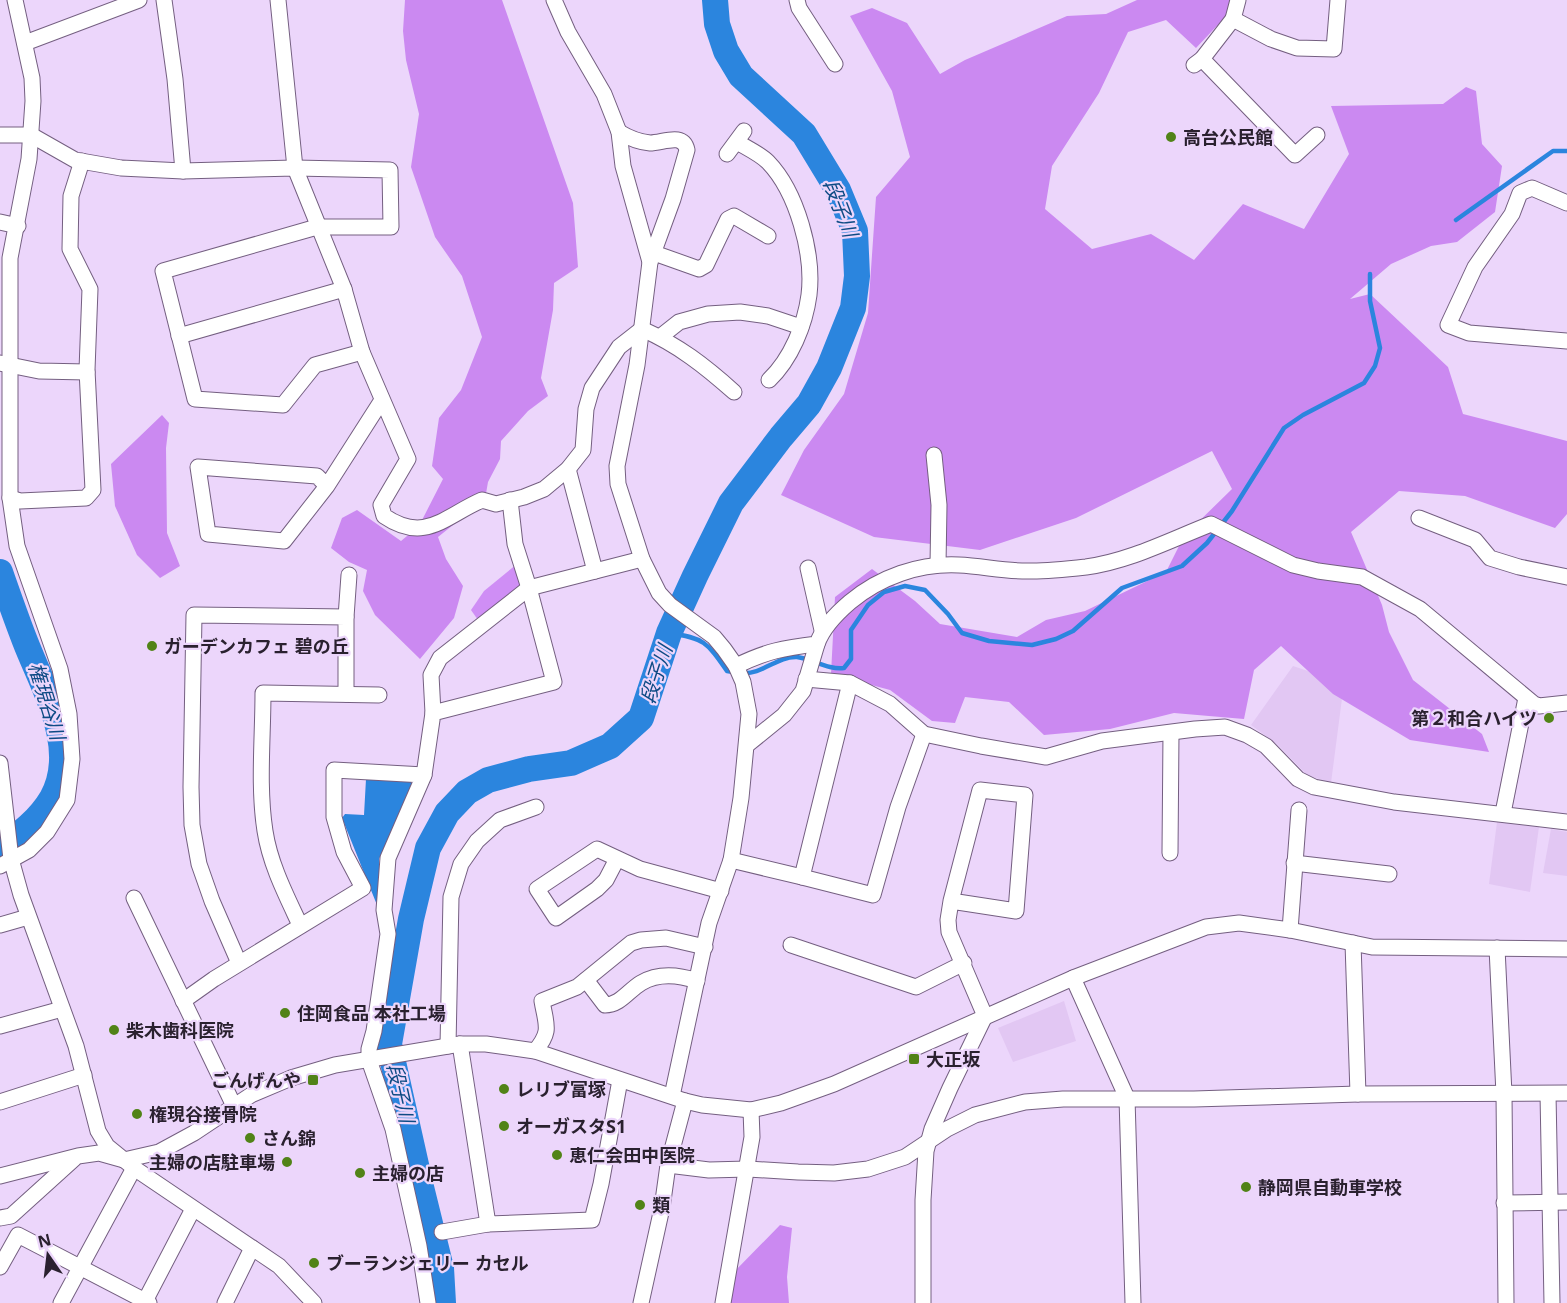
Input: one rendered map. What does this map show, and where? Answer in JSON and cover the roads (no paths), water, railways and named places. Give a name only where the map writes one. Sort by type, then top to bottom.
[{"type":"street","points":[[6,862],[29,850],[47,832],[67,800],[72,759],[69,714],[60,669],[17,546],[9,498],[5,365],[10,258],[18,226],[29,159],[32,78],[15,0]]},
{"type":"street","points":[[25,43],[139,0]]},
{"type":"street","points":[[164,0],[175,79],[183,171]]},
{"type":"street","points":[[278,0],[295,168],[344,289],[362,352],[408,459],[381,505],[384,516],[397,525],[411,529],[432,527],[460,509],[482,500],[496,504],[544,489],[568,469],[583,450],[586,409],[592,388],[619,347],[642,329]]},
{"type":"street","points":[[554,0],[568,32],[604,94],[619,132],[623,166],[652,258]]},
{"type":"street","points":[[797,0],[799,8],[835,64]]},
{"type":"street","points":[[1238,0],[1233,19],[1198,62],[1295,155],[1317,135]]},
{"type":"street","points":[[1233,19],[1271,39],[1297,48],[1334,49],[1338,0]]},
{"type":"street","points":[[619,132],[634,141],[651,143],[683,140],[687,150],[673,200],[652,258],[642,329],[617,466],[618,484],[642,559],[659,593],[670,605],[714,637],[737,666],[743,682],[749,714],[747,745],[730,860],[709,923],[697,981],[662,1208],[641,1303]]},
{"type":"street","points":[[0,135],[31,135],[75,160],[121,168],[183,171],[295,168],[390,170],[391,227],[317,227],[163,271],[195,399],[284,405],[315,365],[362,352]]},
{"type":"street","points":[[736,143],[767,162],[787,189],[799,217],[809,261],[809,295],[801,327],[781,369],[769,380]]},
{"type":"street","points":[[9,498],[20,501],[86,498],[93,490],[87,372],[90,289],[70,249],[71,196],[82,161]]},
{"type":"street","points":[[1567,203],[1532,188],[1520,193],[1512,213],[1475,267],[1448,325],[1469,333],[1567,341]]},
{"type":"street","points":[[652,258],[699,269],[706,265],[728,219],[734,216],[768,236]]},
{"type":"street","points":[[0,222],[18,226]]},
{"type":"street","points":[[179,336],[344,289]]},
{"type":"street","points":[[660,337],[679,322],[708,314],[740,312],[768,316],[801,327]]},
{"type":"street","points":[[642,329],[684,350],[734,392]]},
{"type":"street","points":[[5,365],[39,371],[87,372]]},
{"type":"street","points":[[327,486],[317,476],[198,467],[208,534],[284,541],[327,486],[382,400]]},
{"type":"street","points":[[934,455],[939,505],[938,565]]},
{"type":"street","points":[[568,469],[595,571]]},
{"type":"street","points":[[433,713],[554,682],[515,544],[510,500]]},
{"type":"street","points":[[1419,518],[1475,540],[1490,558],[1567,577]]},
{"type":"street","points":[[737,666],[764,653],[818,642],[864,590],[894,574],[938,565],[1031,572],[1088,566],[1130,557],[1212,524],[1293,565],[1362,577],[1420,609],[1526,698],[1539,706],[1567,703]]},
{"type":"street","points":[[428,1303],[419,1246],[393,1129],[369,1049],[374,1031],[388,934],[384,910],[388,858],[423,775],[433,713],[431,675],[440,658],[529,588],[642,559]]},
{"type":"street","points":[[747,745],[784,715],[803,690],[818,642],[808,568]]},
{"type":"street","points":[[346,694],[346,617],[349,575]]},
{"type":"street","points":[[239,963],[212,901],[199,864],[192,825],[194,615],[346,617]]},
{"type":"street","points":[[808,675],[850,683],[890,704],[924,734],[1046,756],[1102,741],[1195,729],[1225,728],[1247,735],[1266,746],[1298,779],[1314,787],[1394,802],[1567,822]]},
{"type":"street","points":[[802,877],[850,683]]},
{"type":"street","points":[[300,925],[279,880],[265,832],[262,795],[263,693],[379,695]]},
{"type":"street","points":[[1503,813],[1526,698]]},
{"type":"street","points":[[1170,853],[1171,733]]},
{"type":"street","points":[[730,860],[873,895],[898,807],[924,734]]},
{"type":"street","points":[[0,763],[7,821],[6,862],[76,1046],[98,1131],[107,1146],[129,1164],[279,1266],[312,1302]]},
{"type":"street","points":[[183,1001],[239,963],[363,888],[344,852],[334,817],[334,770],[423,775]]},
{"type":"street","points":[[922,1303],[923,1188],[928,1144],[932,1128],[958,1068],[985,1016],[964,963],[949,933],[948,920],[951,901],[980,790],[1025,795],[1016,911],[951,901]]},
{"type":"street","points":[[488,1224],[454,1045],[451,897],[461,864],[477,841],[500,820],[536,807]]},
{"type":"street","points":[[1290,930],[1299,810]]},
{"type":"street","points":[[617,859],[606,880],[597,889],[556,918],[537,889],[597,849],[639,869],[721,891]]},
{"type":"street","points":[[1294,863],[1389,874]]},
{"type":"street","points":[[134,898],[234,1106]]},
{"type":"street","points":[[0,925],[28,917]]},
{"type":"street","points":[[0,1176],[78,1156],[99,1153],[129,1164],[159,1152],[194,1133],[251,1095],[291,1078],[335,1065],[454,1045],[486,1044],[535,1051],[702,1105],[751,1110],[781,1103],[834,1084],[1072,978],[1206,927],[1239,923],[1372,946],[1567,950]]},
{"type":"street","points":[[535,1051],[545,1039],[546,1025],[542,1001],[577,987],[631,944],[641,939],[666,938],[705,947]]},
{"type":"street","points":[[1353,943],[1358,1094]]},
{"type":"street","points":[[791,945],[916,987],[964,963]]},
{"type":"street","points":[[1497,948],[1504,1094],[1506,1303]]},
{"type":"street","points":[[586,980],[605,1005],[613,1005],[642,982],[670,975],[684,976],[697,981]]},
{"type":"street","points":[[1072,978],[1128,1098],[1133,1303]]},
{"type":"street","points":[[0,1026],[62,1009]]},
{"type":"street","points":[[0,1102],[84,1075]]},
{"type":"street","points":[[442,1232],[488,1224],[592,1220],[620,1080]]},
{"type":"street","points":[[668,1165],[709,1170],[748,1169],[834,1173],[868,1169],[905,1157],[928,1144],[947,1129],[975,1115],[1025,1102],[1063,1099],[1194,1099],[1358,1094],[1567,1093]]},
{"type":"street","points":[[1548,1094],[1559,1202],[1552,1303]]},
{"type":"street","points":[[723,1303],[748,1169],[752,1137],[751,1110]]},
{"type":"street","points":[[0,1218],[11,1216],[78,1156]]},
{"type":"street","points":[[61,1303],[129,1164]]},
{"type":"street","points":[[1504,1203],[1559,1202]]},
{"type":"street","points":[[0,1267],[18,1235],[146,1302],[193,1209]]},
{"type":"street","points":[[225,1303],[252,1248]]},
{"type":"water","points":[[366,779],[410,781],[414,786],[379,859],[377,905],[342,818],[345,814],[364,815]]},
{"type":"waterway","name":"段子川","points":[[443,1303],[441,1268],[389,1044],[411,919],[428,848],[447,813],[467,792],[488,780],[529,769],[571,763],[610,746],[641,718],[669,633],[731,503],[809,404],[829,368],[853,308],[857,276],[855,231],[838,190],[804,134],[741,76],[726,51],[717,24],[715,0]]},
{"type":"waterway","points":[[1456,220],[1553,151],[1567,151]]},
{"type":"waterway","points":[[742,673],[756,671],[790,657],[844,668],[851,659],[851,630],[868,605],[884,592],[905,586],[925,590],[962,633],[989,641],[1032,645],[1056,639],[1073,631],[1122,588],[1182,566],[1207,543],[1232,511],[1284,428],[1303,415],[1364,383],[1375,366],[1380,348],[1370,301],[1370,274]]},
{"type":"waterway","name":"権現谷川","points":[[0,572],[56,718],[61,739],[62,759],[60,779],[47,806],[29,826],[0,849]]},
{"type":"waterway","points":[[669,633],[690,637],[704,643],[727,671],[733,672]]},
{"type":"place","name":"高台公民館","points":[[1171,137]]},
{"type":"place","name":"ガーデンカフェ 碧の丘","points":[[152,646]]},
{"type":"place","name":"第２和合ハイツ","points":[[1549,718]]},
{"type":"place","name":"住岡食品 本社工場","points":[[285,1013]]},
{"type":"place","name":"柴木歯科医院","points":[[114,1030]]},
{"type":"place","name":"大正坂","points":[[914,1059]]},
{"type":"place","name":"ごんげんや","points":[[313,1080]]},
{"type":"place","name":"レリブ富塚","points":[[504,1089]]},
{"type":"place","name":"権現谷接骨院","points":[[137,1114]]},
{"type":"place","name":"オーガスタS1","points":[[504,1126]]},
{"type":"place","name":"さん錦","points":[[250,1138]]},
{"type":"place","name":"恵仁会田中医院","points":[[557,1155]]},
{"type":"place","name":"主婦の店駐車場","points":[[287,1162]]},
{"type":"place","name":"主婦の店","points":[[360,1173]]},
{"type":"place","name":"静岡県自動車学校","points":[[1246,1187]]},
{"type":"place","name":"類","points":[[640,1205]]},
{"type":"place","name":"ブーランジェリー カセル","points":[[314,1263]]}]
